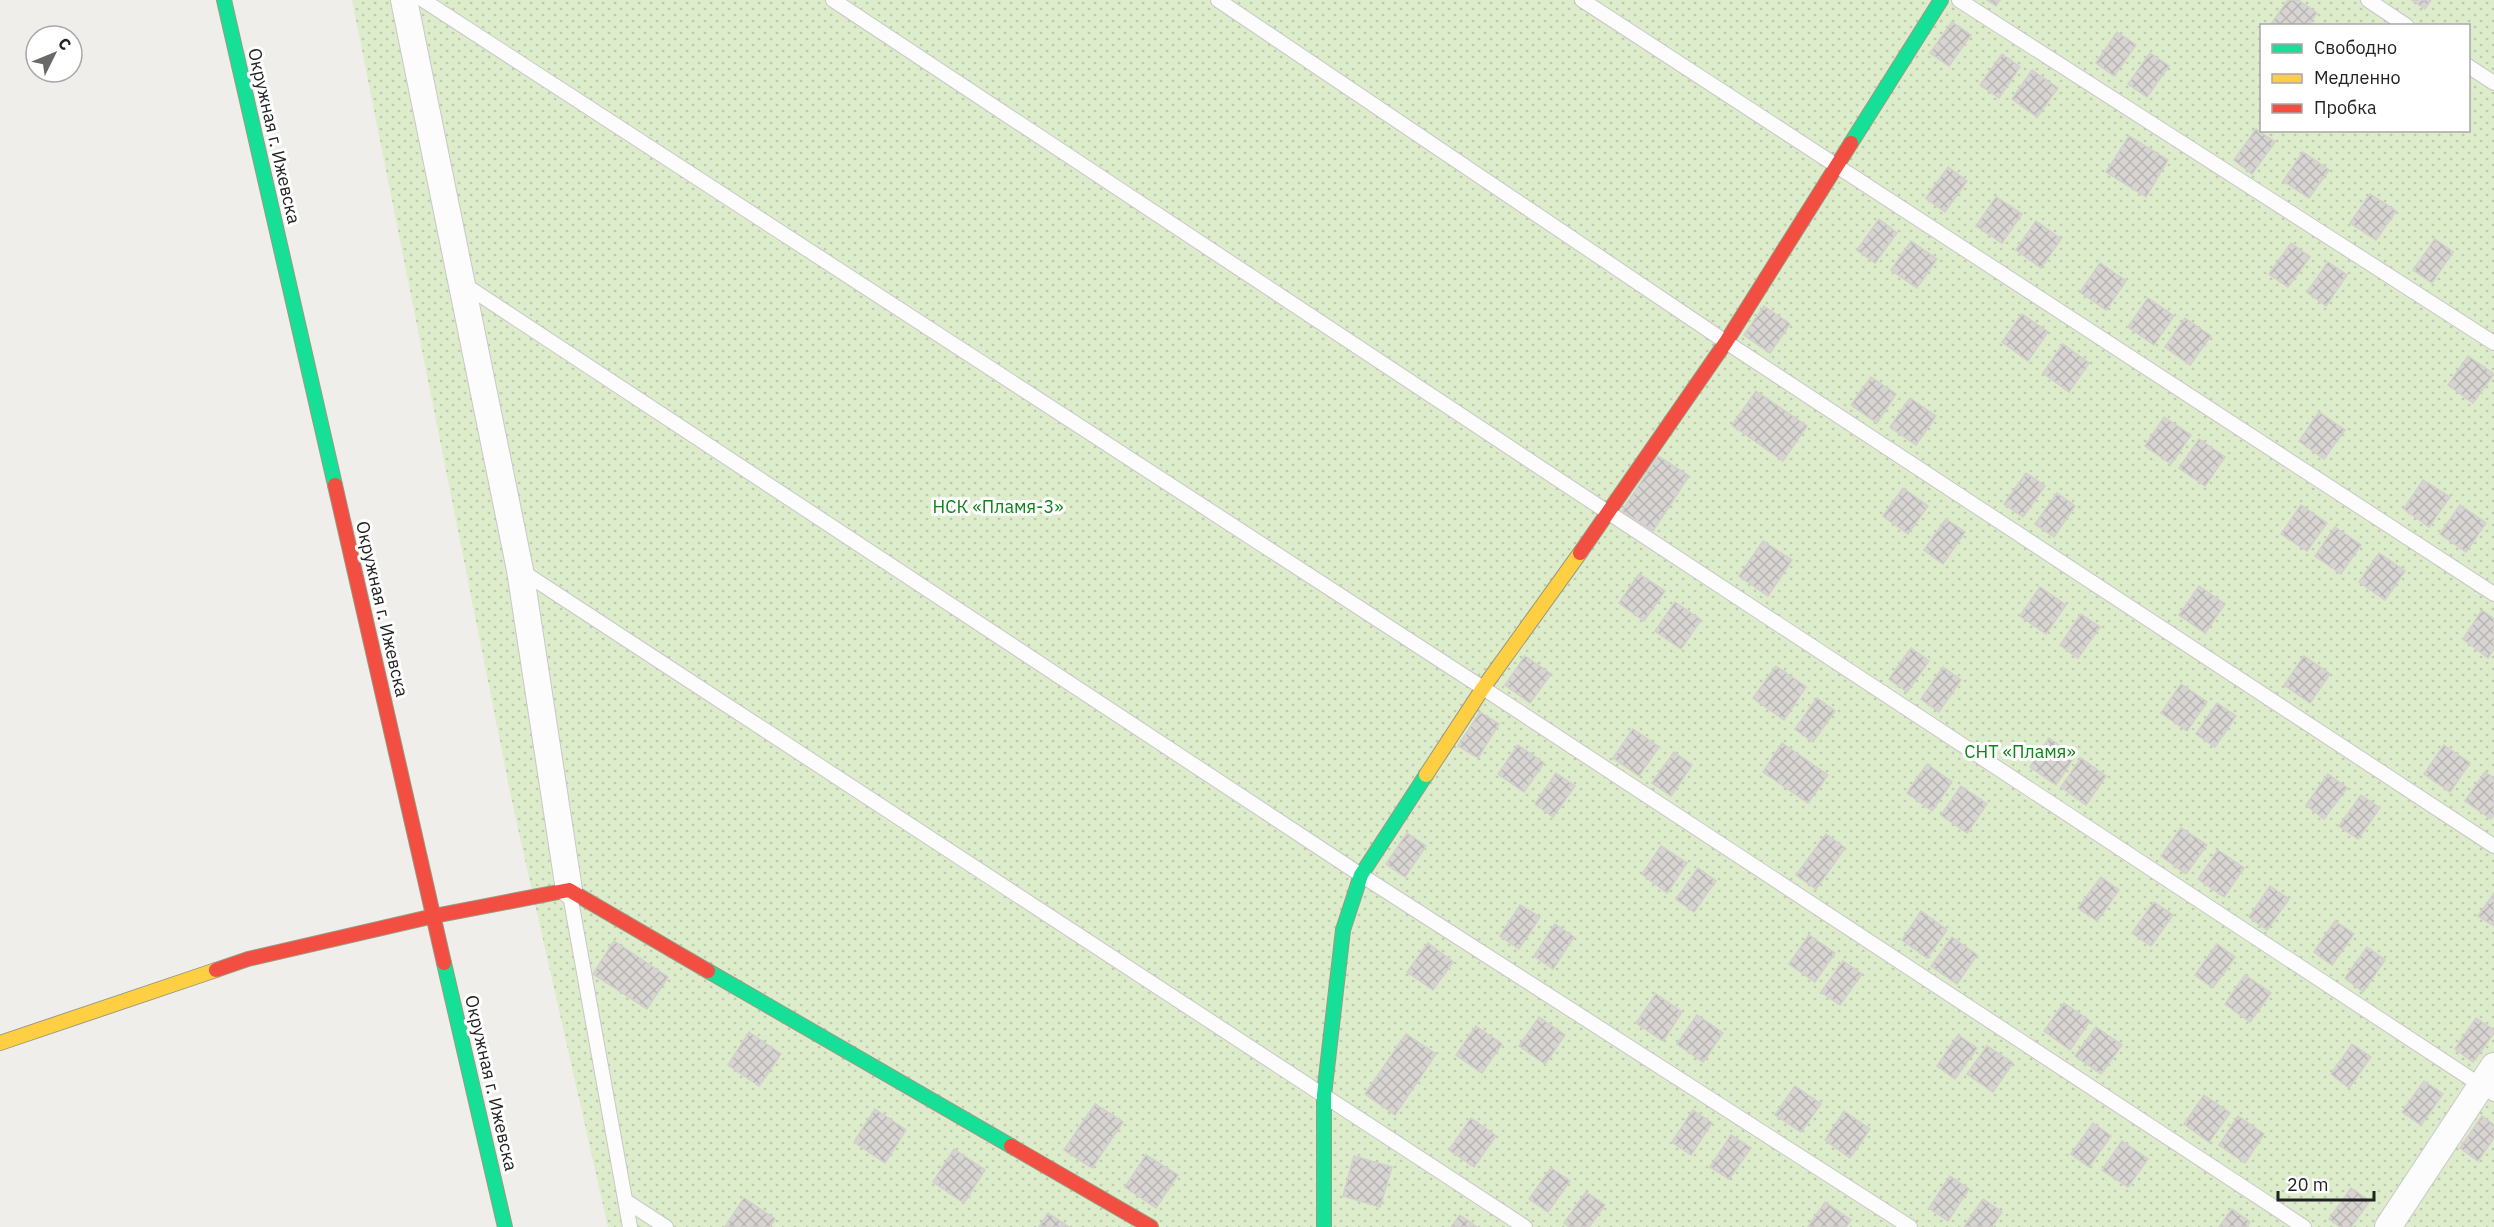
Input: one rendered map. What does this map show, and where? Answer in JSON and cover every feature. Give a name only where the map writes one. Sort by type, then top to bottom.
[{"type":"street","name":"Окружная г. Ижевска","points":[[224,0],[506,1227]]},
{"type":"street","points":[[404,0],[520,570],[569,890]]},
{"type":"street","points":[[1324,1227],[1324,1095],[1343,930],[1361,874],[1483,688],[1609,513],[1726,342],[1941,0]]},
{"type":"street","points":[[0,1043],[248,959],[434,916],[569,890],[1151,1227]]},
{"type":"street","points":[[2388,1227],[2490,1082]]},
{"type":"lane","points":[[423,0],[1483,688],[2304,1227]]},
{"type":"lane","points":[[833,0],[1609,513],[2490,1082]]},
{"type":"lane","points":[[1218,0],[1726,342],[2494,846]]},
{"type":"lane","points":[[1582,0],[2494,594]]},
{"type":"lane","points":[[1959,0],[2494,343]]},
{"type":"lane","points":[[2368,0],[2404,24]]},
{"type":"lane","points":[[2470,67],[2494,82]]},
{"type":"lane","points":[[461,281],[1361,874],[1910,1227]]},
{"type":"lane","points":[[520,570],[1525,1227]]},
{"type":"lane","points":[[569,890],[630,1227]]},
{"type":"lane","points":[[626,1201],[666,1227]]},
{"type":"green space","points":[[352,0],[2494,0],[2494,1227],[608,1227],[514,811]]},
{"type":"building","points":[[1987,0],[2000,0],[1996,6]]},
{"type":"building","points":[[2288,0],[2298,0],[2317,13],[2309,24],[2271,24]]},
{"type":"building","points":[[2412,0],[2431,0],[2425,9]]},
{"type":"building","points":[[1952,22],[1971,35],[1949,66],[1930,53]]},
{"type":"building","points":[[2117,32],[2136,45],[2114,76],[2096,63]]},
{"type":"building","points":[[2150,53],[2169,66],[2147,97],[2128,84]]},
{"type":"building","points":[[2002,54],[2020,67],[1999,98],[1980,85]]},
{"type":"building","points":[[2032,70],[2058,88],[2037,117],[2012,99]]},
{"type":"building","points":[[2256,129],[2275,142],[2252,174],[2234,160]]},
{"type":"building","points":[[2129,136],[2168,160],[2146,197],[2106,172]]},
{"type":"building","points":[[2303,152],[2329,170],[2309,198],[2283,181]]},
{"type":"building","points":[[1948,167],[1967,181],[1945,212],[1926,198]]},
{"type":"building","points":[[2370,194],[2396,211],[2376,240],[2350,223]]},
{"type":"building","points":[[1996,197],[2022,214],[2002,243],[1976,226]]},
{"type":"building","points":[[1879,219],[1897,233],[1875,263],[1857,250]]},
{"type":"building","points":[[2036,221],[2061,239],[2041,268],[2016,250]]},
{"type":"building","points":[[2435,239],[2453,252],[2432,283],[2413,270]]},
{"type":"building","points":[[1911,241],[1937,259],[1917,288],[1891,270]]},
{"type":"building","points":[[2291,243],[2310,257],[2288,287],[2269,274]]},
{"type":"building","points":[[2328,262],[2347,275],[2326,306],[2307,292]]},
{"type":"building","points":[[2100,263],[2126,281],[2106,310],[2080,292]]},
{"type":"building","points":[[2148,298],[2174,316],[2154,345],[2128,327]]},
{"type":"building","points":[[1764,306],[1790,324],[1770,353],[1744,335]]},
{"type":"building","points":[[2022,314],[2048,332],[2028,361],[2002,342]]},
{"type":"building","points":[[2185,318],[2211,336],[2190,365],[2165,347]]},
{"type":"building","points":[[2063,344],[2089,363],[2069,392],[2043,373]]},
{"type":"building","points":[[2468,356],[2494,374],[2473,403],[2448,385]]},
{"type":"building","points":[[1871,377],[1896,394],[1877,423],[1851,405]]},
{"type":"building","points":[[1756,391],[1807,426],[1783,461],[1732,425]]},
{"type":"building","points":[[1910,398],[1936,416],[1916,445],[1890,427]]},
{"type":"building","points":[[2319,412],[2345,430],[2324,459],[2299,441]]},
{"type":"building","points":[[2164,417],[2191,435],[2171,464],[2145,446]]},
{"type":"building","points":[[2199,439],[2225,457],[2205,486],[2179,468]]},
{"type":"building","points":[[1658,456],[1689,476],[1653,531],[1622,511]]},
{"type":"building","points":[[2026,473],[2045,486],[2023,517],[2004,504]]},
{"type":"building","points":[[2423,480],[2450,497],[2429,527],[2404,509]]},
{"type":"building","points":[[1903,488],[1928,506],[1908,534],[1883,516]]},
{"type":"building","points":[[2057,493],[2075,506],[2054,537],[2035,524]]},
{"type":"building","points":[[2301,505],[2327,523],[2307,551],[2281,534]]},
{"type":"building","points":[[2460,505],[2486,523],[2466,552],[2440,534]]},
{"type":"building","points":[[1946,519],[1965,532],[1943,564],[1924,550]]},
{"type":"building","points":[[2335,527],[2361,545],[2341,574],[2315,556]]},
{"type":"building","points":[[1763,541],[1792,560],[1768,596],[1739,576]]},
{"type":"building","points":[[2379,553],[2405,571],[2385,600],[2359,582]]},
{"type":"building","points":[[1639,574],[1665,591],[1644,621],[1619,603]]},
{"type":"building","points":[[2199,586],[2225,604],[2205,633],[2179,615]]},
{"type":"building","points":[[2040,587],[2066,605],[2046,634],[2020,616]]},
{"type":"building","points":[[1675,602],[1701,620],[1681,649],[1655,631]]},
{"type":"building","points":[[2482,610],[2494,619],[2494,649],[2488,658],[2463,639]]},
{"type":"building","points":[[2081,614],[2100,627],[2078,658],[2060,645]]},
{"type":"building","points":[[1911,648],[1929,661],[1907,692],[1889,679]]},
{"type":"building","points":[[1525,656],[1551,674],[1530,703],[1505,685]]},
{"type":"building","points":[[2304,656],[2330,674],[2310,703],[2284,685]]},
{"type":"building","points":[[1776,666],[1806,687],[1784,720],[1753,698]]},
{"type":"building","points":[[1943,667],[1961,680],[1939,712],[1921,699]]},
{"type":"building","points":[[2181,684],[2207,702],[2187,731],[2161,713]]},
{"type":"building","points":[[1817,698],[1835,711],[1813,742],[1795,729]]},
{"type":"building","points":[[2217,703],[2236,716],[2215,747],[2196,734]]},
{"type":"building","points":[[1480,712],[1499,724],[1478,758],[1458,746]]},
{"type":"building","points":[[1633,729],[1659,747],[1639,776],[1613,758]]},
{"type":"building","points":[[2049,738],[2075,756],[2056,785],[2030,767]]},
{"type":"building","points":[[1782,743],[1828,775],[1808,803],[1763,772]]},
{"type":"building","points":[[1518,745],[1544,763],[1524,792],[1498,774]]},
{"type":"building","points":[[2444,745],[2470,763],[2450,792],[2424,774]]},
{"type":"building","points":[[1674,752],[1692,765],[1671,796],[1652,783]]},
{"type":"building","points":[[2081,758],[2106,776],[2086,805],[2061,787]]},
{"type":"building","points":[[1927,764],[1952,782],[1932,811],[1907,793]]},
{"type":"building","points":[[2485,772],[2494,778],[2494,815],[2491,819],[2465,801]]},
{"type":"building","points":[[1556,773],[1575,786],[1553,817],[1535,804]]},
{"type":"building","points":[[2328,774],[2347,788],[2324,819],[2306,805]]},
{"type":"building","points":[[1961,786],[1987,804],[1967,833],[1941,815]]},
{"type":"building","points":[[2361,795],[2380,808],[2358,839],[2339,826]]},
{"type":"building","points":[[2181,828],[2207,845],[2186,874],[2161,856]]},
{"type":"building","points":[[1407,833],[1426,846],[1405,877],[1386,864]]},
{"type":"building","points":[[1826,834],[1845,848],[1816,889],[1796,875]]},
{"type":"building","points":[[1661,846],[1687,863],[1667,893],[1642,874]]},
{"type":"building","points":[[2218,850],[2244,868],[2224,897],[2198,879]]},
{"type":"building","points":[[1698,868],[1716,881],[1694,912],[1676,899]]},
{"type":"building","points":[[2101,877],[2119,890],[2097,921],[2078,908]]},
{"type":"building","points":[[2270,886],[2289,899],[2267,930],[2249,917]]},
{"type":"building","points":[[2494,893],[2494,926],[2478,916]]},
{"type":"building","points":[[2154,902],[2173,915],[2151,946],[2132,933]]},
{"type":"building","points":[[1520,905],[1540,917],[1519,949],[1500,936]]},
{"type":"building","points":[[1921,911],[1947,930],[1927,958],[1902,940]]},
{"type":"building","points":[[2335,921],[2354,934],[2332,965],[2314,952]]},
{"type":"building","points":[[1555,924],[1574,937],[1553,969],[1534,956]]},
{"type":"building","points":[[1809,935],[1835,953],[1815,982],[1789,964]]},
{"type":"building","points":[[1952,937],[1977,955],[1957,984],[1931,966]]},
{"type":"building","points":[[614,941],[668,977],[647,1009],[593,974]]},
{"type":"building","points":[[1428,943],[1453,962],[1433,990],[1407,972]]},
{"type":"building","points":[[2217,944],[2235,957],[2213,988],[2195,975]]},
{"type":"building","points":[[2367,947],[2385,960],[2363,992],[2345,978]]},
{"type":"building","points":[[1843,961],[1862,974],[1840,1005],[1821,992]]},
{"type":"building","points":[[2245,975],[2271,993],[2250,1022],[2225,1004]]},
{"type":"building","points":[[1656,994],[1682,1012],[1663,1041],[1636,1023]]},
{"type":"building","points":[[2064,1003],[2090,1021],[2070,1050],[2044,1031]]},
{"type":"building","points":[[1697,1015],[1723,1033],[1703,1062],[1677,1044]]},
{"type":"building","points":[[1539,1017],[1565,1035],[1545,1064],[1519,1046]]},
{"type":"building","points":[[2476,1018],[2494,1030],[2494,1033],[2473,1062],[2455,1049]]},
{"type":"building","points":[[1476,1026],[1502,1044],[1482,1073],[1456,1055]]},
{"type":"building","points":[[2096,1027],[2122,1045],[2101,1074],[2075,1056]]},
{"type":"building","points":[[749,1032],[781,1054],[759,1086],[728,1065]]},
{"type":"building","points":[[1406,1034],[1436,1054],[1395,1115],[1365,1094]]},
{"type":"building","points":[[1958,1035],[1977,1048],[1955,1079],[1937,1066]]},
{"type":"building","points":[[2352,1044],[2371,1057],[2349,1088],[2331,1074]]},
{"type":"building","points":[[1987,1046],[2013,1063],[1993,1092],[1967,1074]]},
{"type":"building","points":[[2424,1081],[2443,1094],[2421,1125],[2402,1112]]},
{"type":"building","points":[[1795,1086],[1821,1104],[1801,1132],[1775,1115]]},
{"type":"building","points":[[2204,1095],[2230,1113],[2209,1142],[2184,1124]]},
{"type":"building","points":[[1095,1104],[1123,1122],[1092,1168],[1064,1150]]},
{"type":"building","points":[[875,1109],[906,1130],[885,1163],[854,1142]]},
{"type":"building","points":[[1693,1110],[1712,1123],[1691,1155],[1672,1142]]},
{"type":"building","points":[[1844,1111],[1870,1129],[1850,1158],[1825,1140]]},
{"type":"building","points":[[2238,1116],[2264,1134],[2245,1163],[2219,1145]]},
{"type":"building","points":[[2482,1116],[2494,1125],[2494,1138],[2478,1161],[2460,1148]]},
{"type":"building","points":[[1471,1118],[1496,1136],[1474,1167],[1449,1150]]},
{"type":"building","points":[[2093,1123],[2111,1136],[2089,1167],[2071,1154]]},
{"type":"building","points":[[1731,1135],[1751,1148],[1729,1179],[1710,1167]]},
{"type":"building","points":[[2122,1141],[2148,1159],[2128,1187],[2102,1170]]},
{"type":"building","points":[[954,1149],[985,1170],[964,1203],[933,1182]]},
{"type":"building","points":[[1146,1155],[1178,1175],[1156,1208],[1125,1187]]},
{"type":"building","points":[[1354,1156],[1392,1167],[1380,1207],[1343,1196]]},
{"type":"building","points":[[1551,1168],[1570,1181],[1548,1212],[1529,1199]]},
{"type":"building","points":[[1950,1176],[1969,1189],[1948,1221],[1929,1208]]},
{"type":"building","points":[[2351,1188],[2370,1201],[2351,1227],[2340,1227],[2329,1219]]},
{"type":"building","points":[[1586,1192],[1605,1205],[1589,1227],[1570,1227],[1564,1223]]},
{"type":"building","points":[[744,1198],[775,1219],[770,1227],[725,1227]]},
{"type":"building","points":[[1983,1199],[2002,1212],[1992,1227],[1964,1227]]},
{"type":"building","points":[[1825,1202],[1851,1220],[1846,1227],[1808,1227]]},
{"type":"building","points":[[2232,1209],[2250,1222],[2247,1227],[2219,1227]]},
{"type":"building","points":[[1048,1213],[1069,1227],[1039,1227]]},
{"type":"building","points":[[1460,1215],[1477,1227],[1451,1227]]},
{"type":"traffic: fast","points":[[224,0],[335,485]]},
{"type":"traffic: fast","points":[[1851,143],[1941,0]]},
{"type":"traffic: fast","points":[[1324,1227],[1324,1095],[1343,930],[1361,875],[1426,775]]},
{"type":"traffic: fast","points":[[444,963],[505,1227]]},
{"type":"traffic: fast","points":[[708,971],[1011,1146]]},
{"type":"traffic: slow","points":[[1426,775],[1483,688],[1580,553]]},
{"type":"traffic: slow","points":[[0,1043],[216,970]]},
{"type":"traffic: jam","points":[[1580,553],[1726,342],[1851,143]]},
{"type":"traffic: jam","points":[[335,485],[444,963]]},
{"type":"traffic: jam","points":[[216,970],[248,959],[434,916],[569,890],[708,971]]},
{"type":"traffic: jam","points":[[1011,1146],[1151,1227]]},
{"type":"park label","name":"НСК «Пламя-3»","points":[[998,507]]},
{"type":"park label","name":"СНТ «Пламя»","points":[[2020,752]]}]
